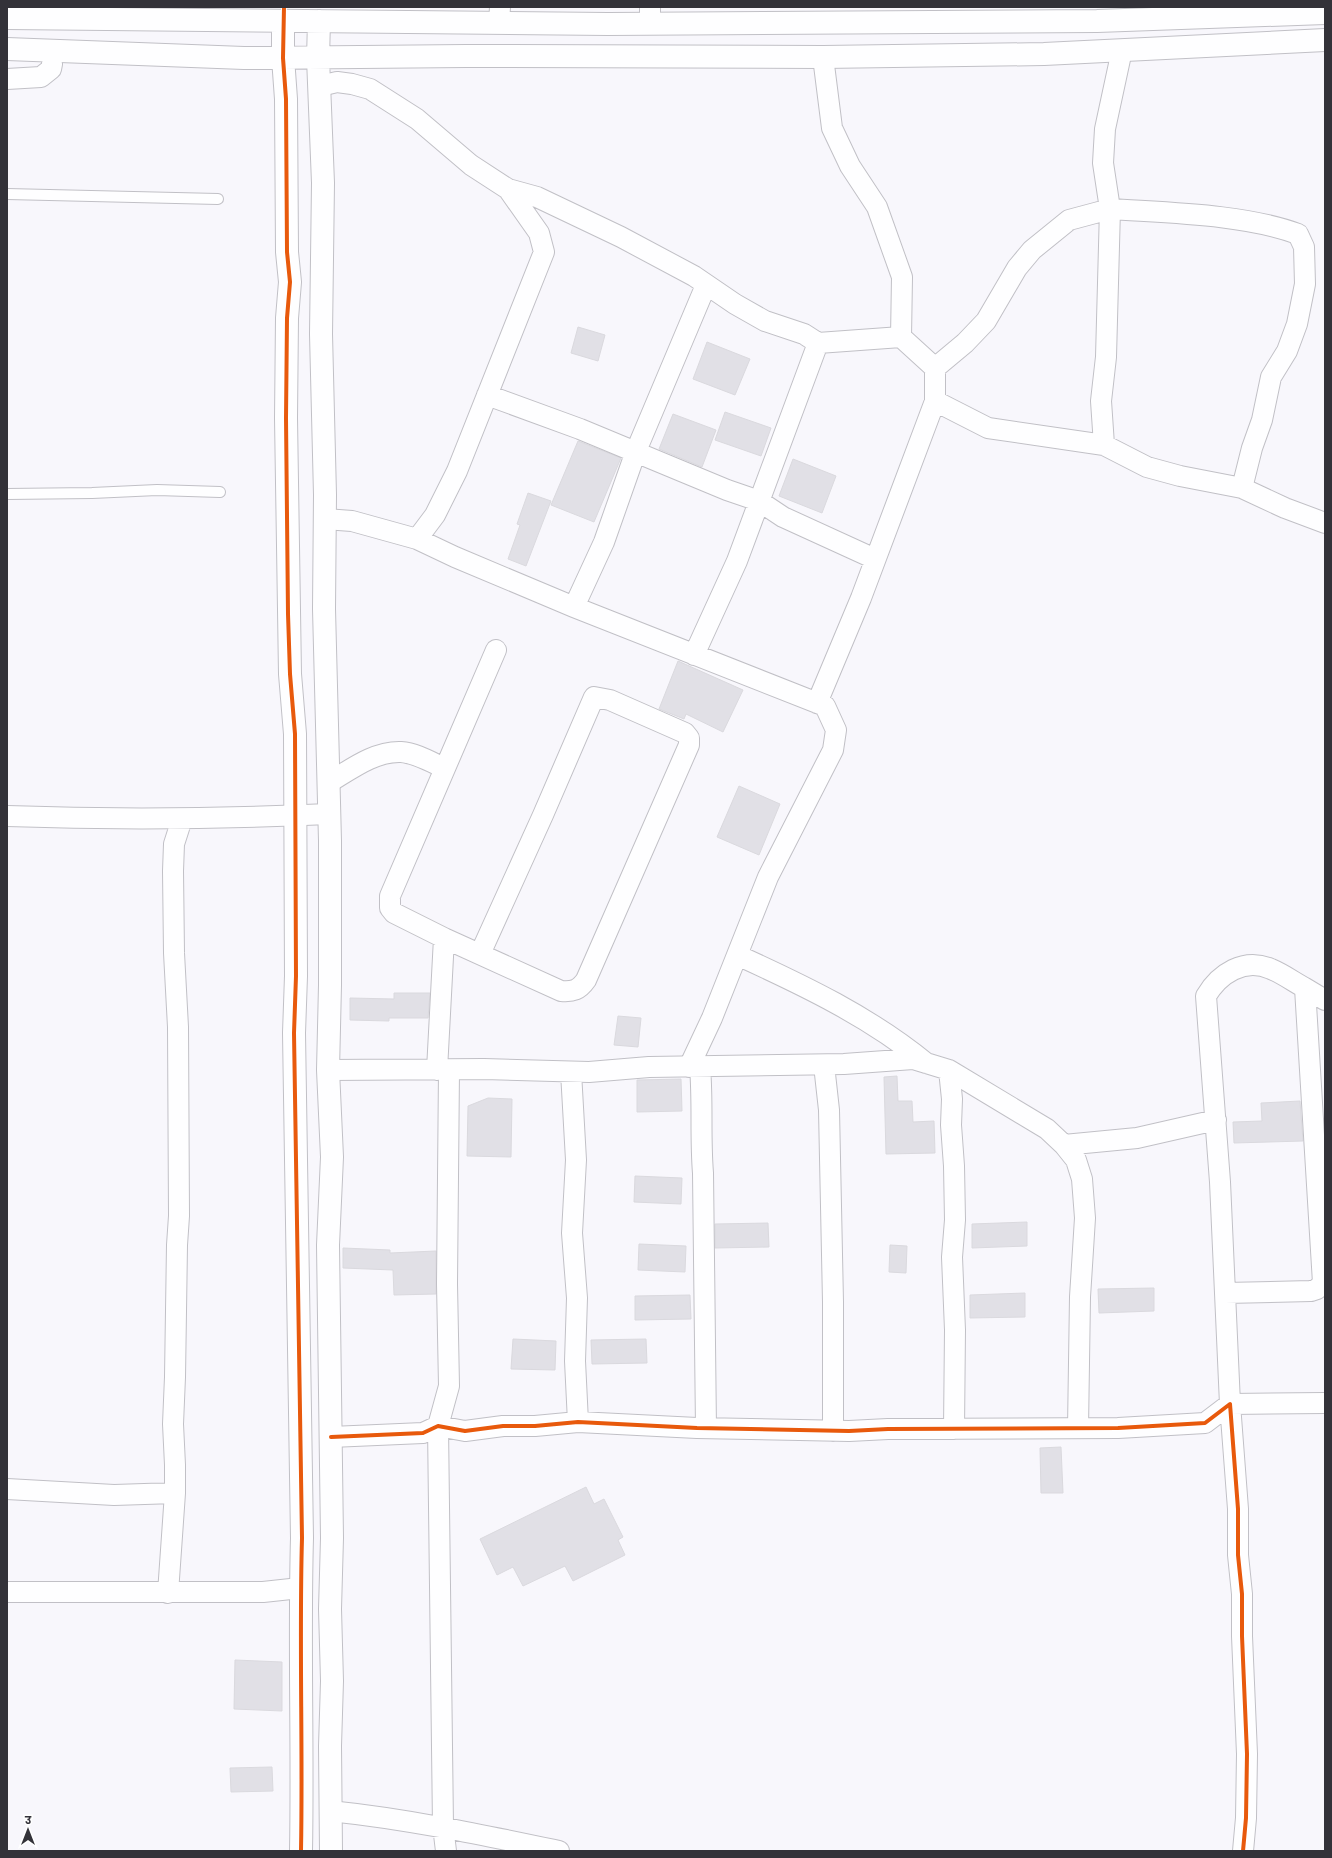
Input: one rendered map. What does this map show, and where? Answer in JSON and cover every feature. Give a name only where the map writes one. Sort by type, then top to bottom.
[{"type":"street","points":[[7,79],[41,78],[51,69],[44,57],[36,13]]},
{"type":"street","points":[[7,18],[36,13],[283,14],[319,22],[500,15],[650,16],[1325,13]]},
{"type":"street","points":[[70,13],[70,51]]},
{"type":"street","points":[[283,14],[283,58],[286,99],[287,252],[290,282],[287,318],[286,418],[290,674],[295,734],[294,816],[296,877],[296,976],[294,1033],[301,1422],[301,1851]]},
{"type":"street","points":[[319,22],[318,58],[323,183],[321,334],[325,519],[324,609],[329,814],[330,985],[328,1070],[332,1157],[328,1245],[332,1538],[330,1609],[332,1681],[330,1811],[331,1851]]},
{"type":"street","points":[[7,49],[44,57],[70,51],[244,58],[466,56],[824,57],[1044,54],[1325,40]]},
{"type":"street","points":[[1104,446],[1101,401],[1106,358],[1110,208],[1103,163],[1105,129],[1122,50]]},
{"type":"street","points":[[824,57],[832,128],[850,166],[877,207],[902,277],[901,337]]},
{"type":"street","points":[[320,86],[337,82],[370,89],[417,119],[471,165],[508,189],[537,197],[621,237],[694,276],[735,304],[765,320],[804,334],[818,343],[901,337],[935,368],[935,401],[861,598],[817,703]]},
{"type":"street","points":[[417,539],[435,515],[457,472],[544,252],[539,233],[508,189]]},
{"type":"street","points":[[935,368],[965,343],[986,320],[1017,268],[1032,250],[1069,220],[1110,208],[1221,218],[1282,228],[1298,234],[1304,247],[1305,284],[1297,324],[1287,350],[1271,376],[1262,420],[1252,448],[1242,488]]},
{"type":"street","points":[[574,607],[604,542],[636,451],[706,285]]},
{"type":"street","points":[[694,655],[737,561],[818,343]]},
{"type":"street","points":[[487,395],[636,451],[727,490],[759,501],[782,517],[875,559]]},
{"type":"street","points":[[935,401],[988,428],[1104,446],[1148,467],[1180,476],[1242,488],[1285,508],[1325,523]]},
{"type":"street","points":[[325,519],[352,521],[417,539],[455,557],[574,607],[825,706],[836,730],[833,750],[768,877],[694,1067],[702,1094],[700,1140],[703,1173],[706,1428]]},
{"type":"street","points":[[480,954],[543,815],[594,697],[610,700],[685,733],[689,738],[689,745],[586,980],[580,989],[571,992],[561,991],[444,938],[394,913],[390,908],[390,896],[496,650]]},
{"type":"street","points":[[328,783],[352,768],[378,756],[401,752],[416,755],[444,768]]},
{"type":"street","points":[[7,816],[182,819],[329,814]]},
{"type":"street","points":[[168,1593],[176,1465],[173,1424],[176,1378],[176,1245],[179,1216],[179,1118],[173,871],[174,844],[182,819]]},
{"type":"street","points":[[444,938],[443,1070],[449,1386],[438,1426],[443,1826],[446,1851]]},
{"type":"street","points":[[737,955],[840,1005],[909,1049],[926,1063]]},
{"type":"street","points":[[1243,1851],[1246,1818],[1247,1746],[1242,1636],[1242,1594],[1238,1555],[1238,1509],[1230,1404],[1216,1120],[1206,996],[1213,985],[1223,975],[1240,967],[1253,964],[1270,968],[1325,1000]]},
{"type":"street","points":[[1225,1294],[1311,1291],[1317,1289],[1322,1283],[1319,1109],[1305,988]]},
{"type":"street","points":[[328,1070],[484,1069],[572,1072],[649,1067],[824,1065],[913,1059],[949,1070],[1047,1129],[1064,1144],[1076,1160],[1082,1179],[1085,1218],[1080,1297],[1078,1428]]},
{"type":"street","points":[[824,1065],[829,1110],[833,1302],[833,1431]]},
{"type":"street","points":[[949,1070],[952,1099],[951,1126],[954,1166],[955,1220],[952,1256],[955,1330],[954,1429]]},
{"type":"street","points":[[572,1072],[576,1160],[572,1233],[577,1298],[575,1361],[578,1422]]},
{"type":"street","points":[[1064,1144],[1137,1138],[1216,1120]]},
{"type":"street","points":[[331,1437],[383,1436],[423,1433],[438,1426],[465,1431],[503,1426],[535,1426],[578,1422],[706,1428],[833,1431],[1078,1428],[1205,1423],[1230,1404],[1325,1403]]},
{"type":"street","points":[[7,1490],[114,1495],[175,1494]]},
{"type":"street","points":[[7,1592],[263,1592],[300,1588]]},
{"type":"street","points":[[330,1811],[373,1815],[443,1826],[559,1851]]},
{"type":"lane","points":[[7,194],[218,199]]},
{"type":"lane","points":[[7,494],[92,493],[157,490],[220,492]]},
{"type":"building","points":[[578,327],[605,335],[598,361],[571,353]]},
{"type":"building","points":[[707,342],[750,359],[735,395],[693,379]]},
{"type":"building","points":[[725,412],[771,428],[761,456],[715,440]]},
{"type":"building","points":[[673,414],[716,430],[702,467],[659,449]]},
{"type":"building","points":[[578,441],[621,458],[594,522],[551,505]]},
{"type":"building","points":[[793,459],[836,476],[822,513],[779,496]]},
{"type":"building","points":[[528,493],[551,501],[526,566],[508,559],[520,525],[517,524]]},
{"type":"building","points":[[678,661],[743,690],[723,732],[686,714],[684,719],[659,709]]},
{"type":"building","points":[[739,786],[780,804],[759,855],[717,837]]},
{"type":"building","points":[[394,993],[430,993],[428,1018],[389,1018],[389,1021],[350,1020],[350,998],[394,999]]},
{"type":"building","points":[[618,1016],[641,1018],[638,1047],[614,1045]]},
{"type":"building","points":[[897,1076],[898,1101],[912,1101],[913,1122],[934,1121],[935,1153],[886,1154],[884,1077]]},
{"type":"building","points":[[681,1079],[682,1111],[637,1112],[637,1080]]},
{"type":"building","points":[[488,1098],[512,1099],[511,1157],[467,1156],[468,1106]]},
{"type":"building","points":[[1300,1101],[1303,1141],[1234,1143],[1233,1122],[1262,1121],[1261,1103]]},
{"type":"building","points":[[635,1176],[682,1178],[681,1204],[634,1202]]},
{"type":"building","points":[[1027,1222],[1027,1246],[972,1248],[972,1224]]},
{"type":"building","points":[[768,1223],[769,1247],[715,1248],[715,1224]]},
{"type":"building","points":[[639,1244],[686,1246],[685,1272],[638,1270]]},
{"type":"building","points":[[890,1245],[907,1246],[906,1273],[889,1272]]},
{"type":"building","points":[[343,1248],[390,1250],[390,1253],[436,1251],[436,1294],[394,1295],[393,1270],[343,1268]]},
{"type":"building","points":[[1154,1288],[1154,1311],[1099,1313],[1098,1289]]},
{"type":"building","points":[[1025,1293],[1025,1317],[970,1318],[970,1295]]},
{"type":"building","points":[[690,1295],[691,1319],[635,1320],[635,1296]]},
{"type":"building","points":[[513,1339],[556,1341],[555,1370],[511,1369]]},
{"type":"building","points":[[646,1339],[647,1363],[592,1364],[591,1340]]},
{"type":"building","points":[[1061,1447],[1063,1493],[1041,1493],[1040,1448]]},
{"type":"building","points":[[586,1487],[594,1504],[604,1499],[623,1537],[618,1540],[625,1555],[573,1581],[565,1566],[523,1586],[513,1567],[497,1575],[480,1539]]},
{"type":"building","points":[[235,1660],[282,1662],[282,1711],[234,1709]]},
{"type":"building","points":[[272,1767],[273,1791],[231,1792],[230,1768]]},
{"type":"cycle path","points":[[284,7],[283,58],[286,99],[287,252],[290,282],[287,318],[286,418],[288,614],[290,674],[295,734],[296,976],[294,1033],[302,1538],[301,1851]]},
{"type":"cycle path","points":[[331,1437],[423,1433],[438,1426],[465,1431],[503,1426],[535,1426],[578,1422],[697,1428],[849,1431],[888,1429],[1118,1428],[1205,1423],[1230,1404],[1238,1509],[1238,1555],[1242,1594],[1242,1636],[1247,1754],[1246,1818],[1243,1851]]}]
